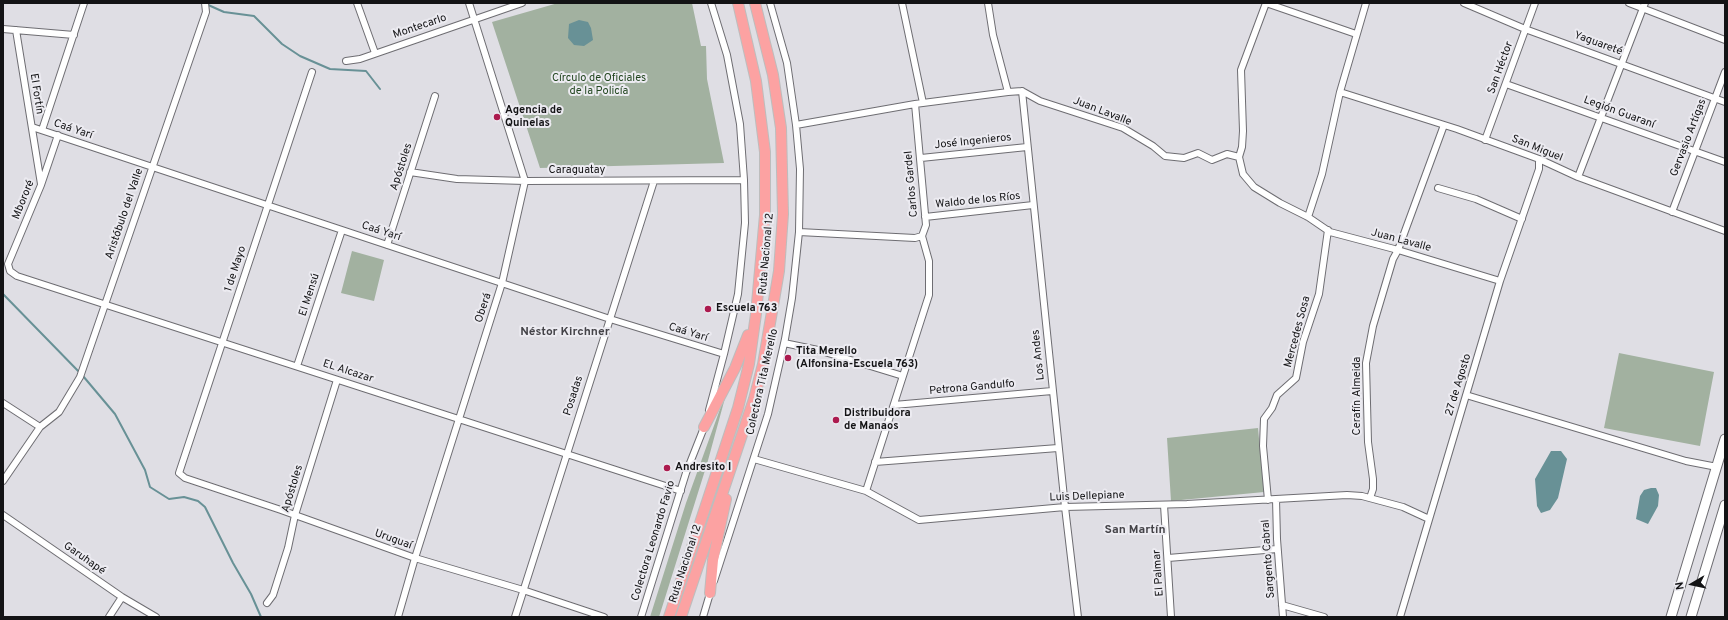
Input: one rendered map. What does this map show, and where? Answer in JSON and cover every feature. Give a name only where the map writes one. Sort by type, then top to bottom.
[{"type":"highway","name":"Ruta Nacional 12","points":[[669,617],[738,408],[749,364],[756,314],[765,215],[765,152],[756,81],[738,3]]},
{"type":"highway","name":"Ruta Nacional 12","points":[[681,617],[754,399],[763,364],[779,271],[783,214],[781,128],[773,75],[755,3]]},
{"type":"highway","points":[[704,427],[735,368],[756,314]]},
{"type":"highway","points":[[710,593],[714,560],[736,452]]},
{"type":"main road","points":[[1671,617],[1725,439]]},
{"type":"main road","points":[[1691,617],[1725,505]]},
{"type":"street","points":[[42,130],[84,3]]},
{"type":"street","name":"Aristóbulo del Valle","points":[[40,427],[59,412],[80,377],[206,12],[205,3]]},
{"type":"street","points":[[357,3],[375,53]]},
{"type":"street","points":[[469,3],[525,181]]},
{"type":"street","name":"Montecarlo","points":[[346,61],[360,59],[474,18],[522,3]]},
{"type":"street","points":[[711,3],[726,55],[740,124],[744,180],[745,224],[739,287],[724,354]]},
{"type":"street","name":"Colectora Tita Merello","points":[[703,617],[768,414],[784,343],[792,298],[798,232],[800,169],[796,125],[787,63],[770,3]]},
{"type":"street","points":[[902,3],[924,103]]},
{"type":"street","points":[[988,3],[993,35],[1008,92]]},
{"type":"street","points":[[1239,157],[1242,147],[1243,131],[1241,70],[1266,3],[1356,34]]},
{"type":"street","points":[[1308,217],[1322,174],[1340,92],[1366,3]]},
{"type":"street","name":"Yaguareté","points":[[1464,3],[1525,29],[1725,102]]},
{"type":"street","name":"San Héctor","points":[[1485,140],[1535,3]]},
{"type":"street","points":[[1629,3],[1644,6],[1725,40]]},
{"type":"street","points":[[1578,177],[1644,6]]},
{"type":"street","points":[[3,29],[74,35]]},
{"type":"street","name":"El Fortín","points":[[16,30],[41,185]]},
{"type":"street","name":"1 de Mayo","points":[[179,473],[192,438],[221,343],[312,72]]},
{"type":"street","name":"Gervasio Artígas","points":[[1672,212],[1725,72]]},
{"type":"street","name":"Legión Guaraní","points":[[1506,84],[1725,162]]},
{"type":"street","points":[[796,125],[915,104],[1022,91]]},
{"type":"street","name":"Juan Lavalle","points":[[1022,91],[1040,100],[1123,128],[1153,146],[1165,156],[1184,158],[1198,153],[1212,160],[1227,154],[1239,157],[1243,174],[1254,188],[1280,204],[1308,217],[1328,230],[1341,236],[1398,250],[1500,281]]},
{"type":"street","name":"Los Andes","points":[[1022,91],[1058,448],[1078,617]]},
{"type":"street","name":"San Miguel","points":[[1340,92],[1444,125],[1539,159],[1578,177],[1725,231]]},
{"type":"street","name":"Apóstoles","points":[[387,245],[436,96]]},
{"type":"street","name":"Carlos Gardel","points":[[866,491],[929,295],[929,261],[922,236],[926,226],[915,104]]},
{"type":"street","name":"Cerafín Almeida","points":[[1370,498],[1373,489],[1373,479],[1368,442],[1366,363],[1373,326],[1393,259],[1398,250],[1444,125]]},
{"type":"street","name":"Caá Yarí","points":[[32,127],[610,319],[724,354]]},
{"type":"street","name":"Mbororé","points":[[10,271],[8,264],[41,185],[58,135]]},
{"type":"street","name":"José Ingenieros","points":[[921,158],[1027,147]]},
{"type":"street","name":"27 de Agosto","points":[[1400,617],[1500,281],[1539,169],[1539,159]]},
{"type":"street","name":"Caraguatay","points":[[410,172],[457,179],[525,181],[744,180]]},
{"type":"street","name":"Oberá","points":[[398,617],[415,558],[502,283],[525,181]]},
{"type":"street","name":"Posadas","points":[[515,617],[654,181]]},
{"type":"street","points":[[1438,188],[1476,199],[1522,219]]},
{"type":"street","name":"Waldo de los Ríos","points":[[925,217],[1033,205]]},
{"type":"street","name":"El Mensú","points":[[297,366],[342,230]]},
{"type":"street","name":"Mercedes Sosa","points":[[1268,500],[1263,446],[1264,419],[1272,408],[1277,396],[1296,378],[1303,342],[1319,294],[1328,230]]},
{"type":"street","points":[[798,232],[915,238],[922,236]]},
{"type":"street","name":"EL Alcazar","points":[[10,271],[16,276],[681,491]]},
{"type":"street","points":[[784,343],[818,350],[903,376]]},
{"type":"street","name":"Colectora Leonardo Favio","points":[[641,617],[686,473],[704,427],[724,354]]},
{"type":"street","name":"Apóstoles","points":[[267,603],[273,595],[288,548],[295,515],[337,380]]},
{"type":"street","name":"Petrona Gandulfo","points":[[894,405],[1052,391]]},
{"type":"street","points":[[1466,395],[1686,461],[1717,467]]},
{"type":"street","points":[[3,403],[40,427],[3,482]]},
{"type":"street","points":[[875,462],[1058,448]]},
{"type":"street","name":"Luis Dellepiane","points":[[754,459],[866,491],[919,520],[1065,507],[1164,505],[1347,495],[1370,498],[1403,507],[1429,519]]},
{"type":"street","name":"Uruguaí","points":[[179,473],[185,478],[415,558],[523,590],[604,617]]},
{"type":"street","name":"Sargento Cabral","points":[[1276,499],[1283,617]]},
{"type":"street","name":"El Palmar","points":[[1164,505],[1171,617]]},
{"type":"street","name":"Garuhapé","points":[[3,515],[122,597],[156,617]]},
{"type":"street","points":[[1168,558],[1278,549]]},
{"type":"street","points":[[109,617],[122,597]]},
{"type":"street","points":[[1282,605],[1324,617]]},
{"type":"green space","name":"Círculo de Oficiales de la Policía","points":[[558,3],[692,3],[701,46],[706,46],[707,79],[724,163],[540,168],[492,22]]},
{"type":"green space","points":[[352,251],[384,260],[374,301],[341,293]]},
{"type":"green space","points":[[1619,353],[1714,372],[1700,446],[1604,428]]},
{"type":"green space","points":[[728,387],[707,464],[659,617],[650,617],[686,503]]},
{"type":"green space","points":[[1258,428],[1264,492],[1171,501],[1167,438]]},
{"type":"water","points":[[579,20],[588,22],[591,28],[593,40],[584,46],[574,45],[568,38],[569,24]]},
{"type":"water","points":[[1551,451],[1561,451],[1567,459],[1558,498],[1550,510],[1541,513],[1537,506],[1535,479]]},
{"type":"water","points":[[1656,488],[1659,495],[1658,506],[1648,524],[1636,519],[1640,496],[1644,490]]},
{"type":"waterway","points":[[206,4],[224,12],[254,16],[282,44],[300,56],[330,69],[366,71],[380,89]]},
{"type":"waterway","points":[[3,294],[83,376],[115,414],[145,470],[150,487],[169,499],[184,497],[198,501],[205,507],[233,563],[251,594],[261,617]]},
{"type":"place","name":"Agencia de Quinelas","points":[[497,117]]},
{"type":"place","name":"Escuela 763","points":[[708,309]]},
{"type":"place","name":"Tita Merello (Alfonsina-Escuela 763)","points":[[788,358]]},
{"type":"place","name":"Distribuidora de Manaos","points":[[836,420]]},
{"type":"place","name":"Andresito I","points":[[667,468]]},
{"type":"district","name":"Néstor Kirchner","points":[[565,333]]},
{"type":"district","name":"San Martín","points":[[1135,531]]}]
